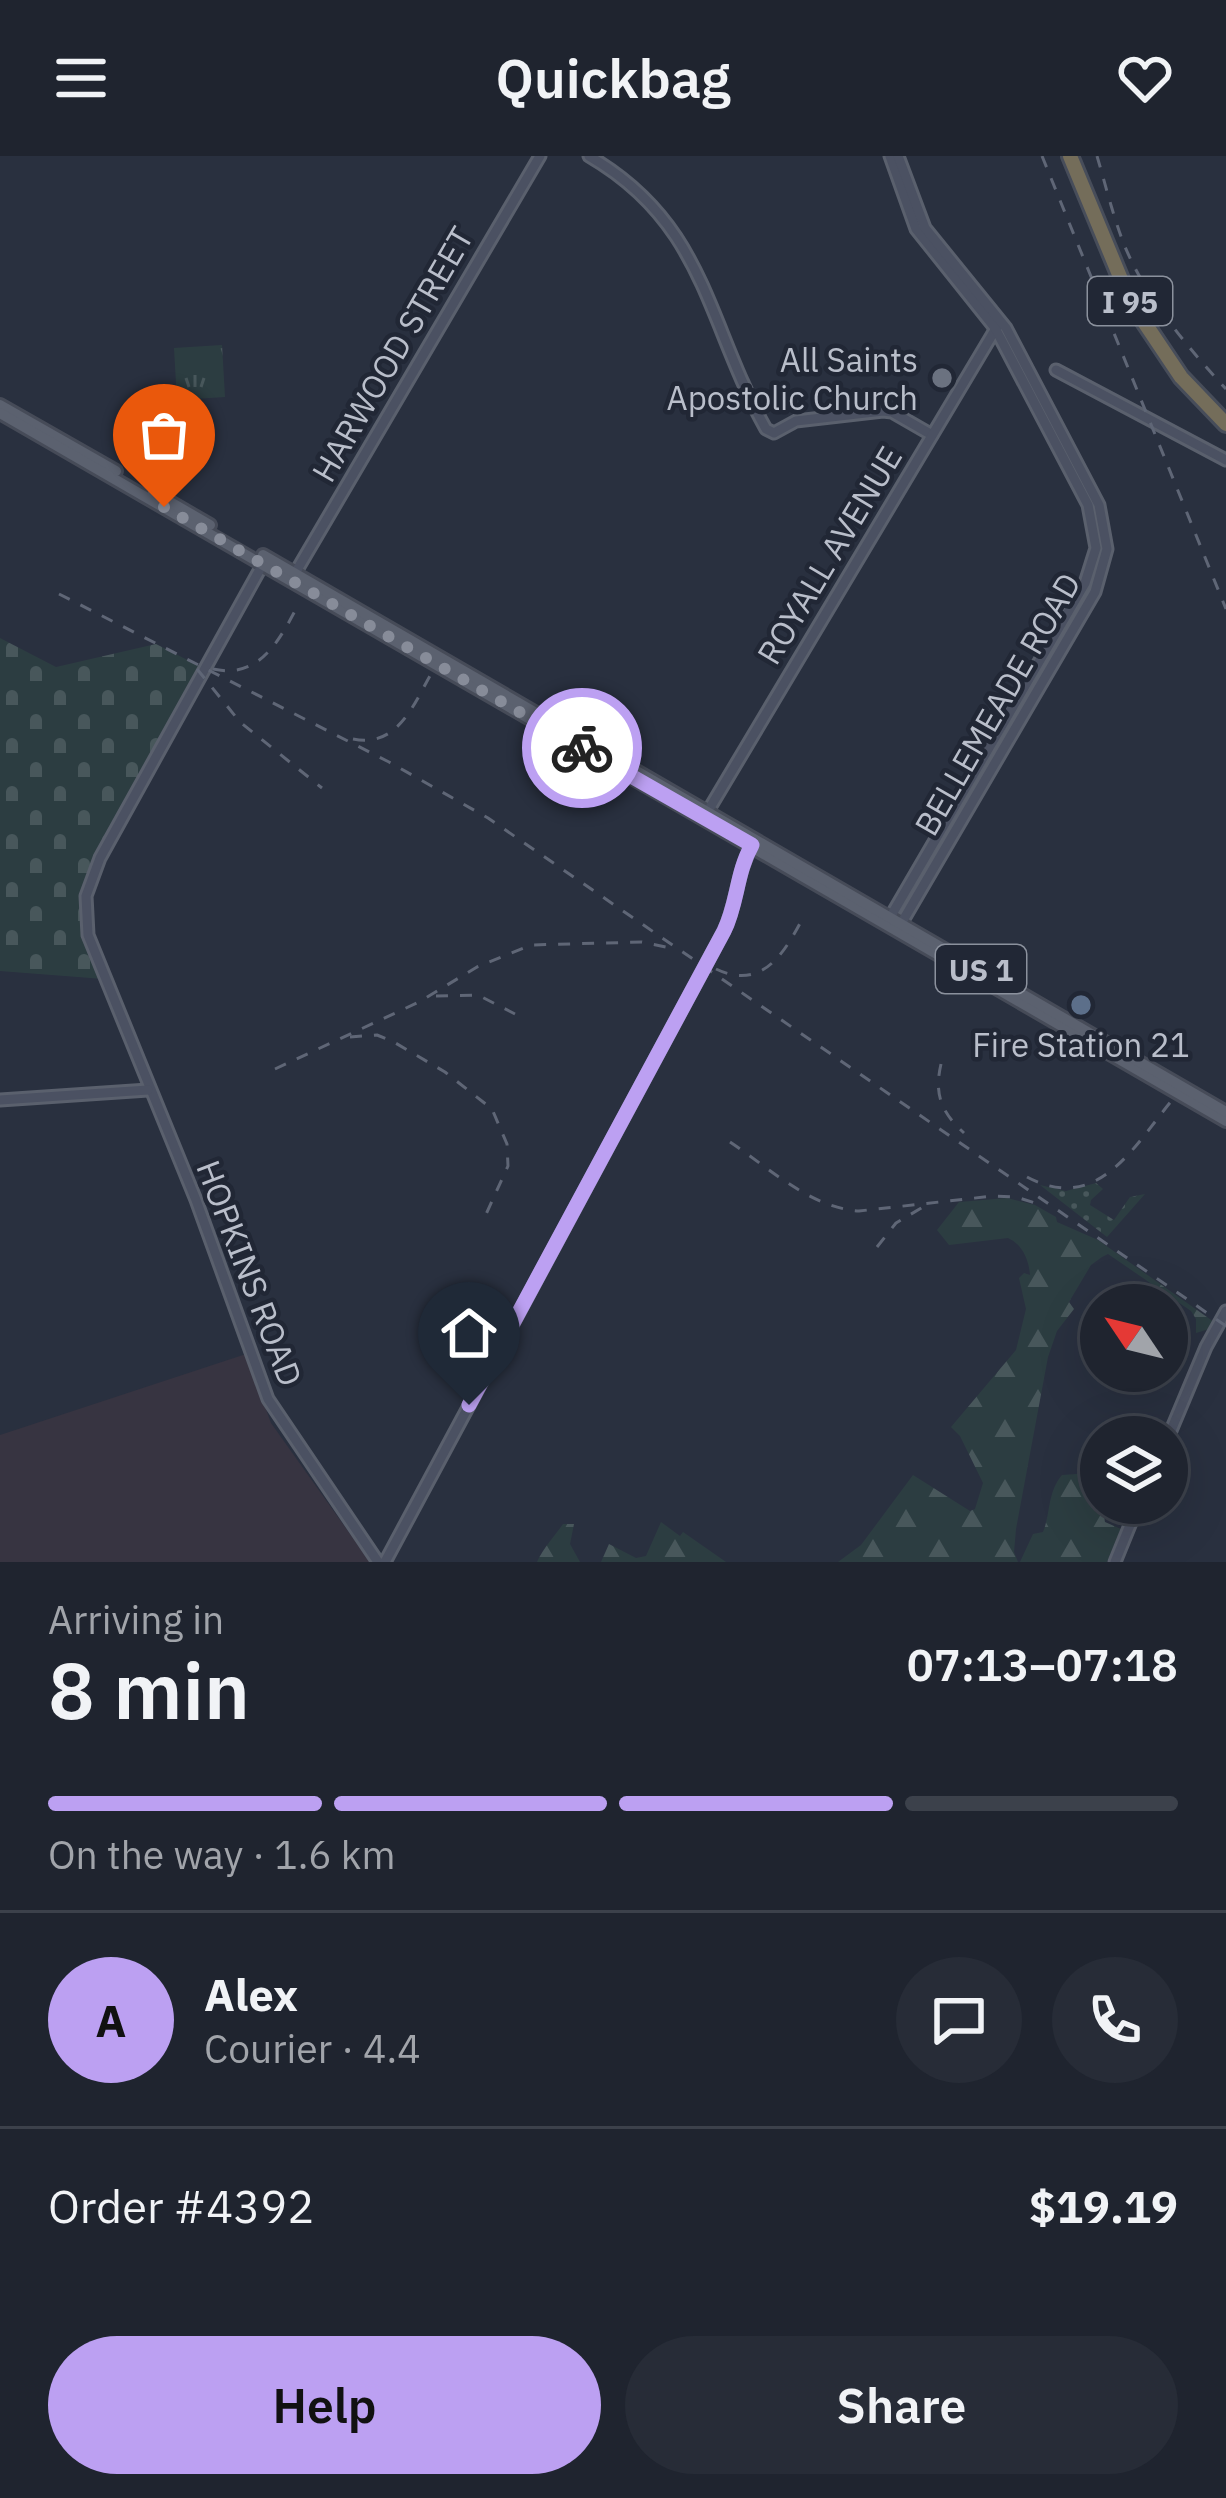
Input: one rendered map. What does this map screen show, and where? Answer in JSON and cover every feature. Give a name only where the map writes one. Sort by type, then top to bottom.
[{"type":"highway","name":"I 95","points":[[1074,156],[1142,306],[1178,360],[1226,414]]},
{"type":"highway","name":"I 95","points":[[1074,156],[1138,315],[1181,376],[1226,424]]},
{"type":"main road","name":"US 1","points":[[0,409],[1226,1112]]},
{"type":"main road","name":"US 1","points":[[894,923],[1226,1121]]},
{"type":"street","name":"HARWOOD STREET","points":[[293,576],[540,156]]},
{"type":"street","points":[[589,156],[649,200],[674,229],[763,424],[774,433],[796,421],[883,411],[932,435]]},
{"type":"street","name":"BELLEMEADE ROAD","points":[[894,156],[926,230],[998,325],[1023,370],[1090,511],[1095,554],[1082,589],[894,923]]},
{"type":"street","name":"ROYALL AVENUE","points":[[706,814],[998,325]]},
{"type":"street","points":[[1056,370],[1226,460]]},
{"type":"street","name":"HOPKINS ROAD","points":[[265,560],[100,859],[88,888],[88,935],[273,1410],[382,1562]]},
{"type":"street","points":[[382,1562],[724,931],[734,908],[739,872],[754,842]]},
{"type":"street","points":[[0,1100],[148,1090]]},
{"type":"street","points":[[1177,1416],[1226,1311]]},
{"type":"street","points":[[1114,1562],[1130,1524]]},
{"type":"shaded area","points":[[246,1354],[271,1423],[370,1562],[0,1562],[0,1435]]},
{"type":"green space","points":[[222,345],[225,397],[177,400],[174,348]]},
{"type":"green space","points":[[0,638],[56,667],[156,644],[207,670],[95,870],[85,920],[104,979],[0,971]]},
{"type":"green space","points":[[1096,1183],[1103,1189],[1090,1205],[1114,1220],[1130,1197],[1145,1194],[1107,1237],[1040,1185],[1066,1191]]},
{"type":"green space","points":[[1007,1198],[1035,1205],[1057,1222],[1098,1240],[1160,1284],[1152,1284],[1108,1254],[1091,1265],[1069,1302],[1074,1309],[1057,1331],[1048,1357],[1016,1529],[1018,1562],[838,1562],[861,1545],[913,1475],[970,1511],[975,1509],[983,1483],[951,1427],[1016,1350],[1026,1309],[1019,1278],[1030,1275],[1021,1248],[1008,1238],[949,1245],[937,1230],[959,1202]]},
{"type":"green space","points":[[1188,1304],[1214,1322],[1196,1333]]},
{"type":"green space","points":[[1080,1470],[1080,1524],[1121,1529],[1107,1562],[1020,1562],[1033,1534],[1043,1532],[1057,1482],[1062,1475]]},
{"type":"green space","points":[[661,1522],[726,1562],[601,1562],[609,1544],[636,1558],[646,1556]]},
{"type":"green space","points":[[563,1524],[574,1524],[570,1544],[580,1562],[537,1562],[546,1547]]},
{"type":"railway","points":[[1042,156],[1226,609]]},
{"type":"railway","points":[[1097,156],[1122,239],[1141,279],[1181,337],[1226,389]]},
{"type":"railway","points":[[59,594],[389,762],[488,818],[1226,1326]]},
{"type":"railway","points":[[213,669],[242,669],[265,656],[296,609]]},
{"type":"railway","points":[[197,669],[240,722],[322,788]]},
{"type":"railway","points":[[353,739],[368,740],[392,731],[431,674]]},
{"type":"railway","points":[[716,969],[733,975],[760,971],[781,953],[805,914]]},
{"type":"railway","points":[[275,1069],[419,1002],[477,967],[531,945],[642,942],[670,948]]},
{"type":"railway","points":[[436,996],[478,995],[515,1014]]},
{"type":"railway","points":[[350,1037],[377,1035],[392,1041],[445,1072],[492,1109],[507,1144],[508,1166],[482,1223]]},
{"type":"railway","points":[[941,1064],[941,1102],[964,1133]]},
{"type":"railway","points":[[1027,1177],[1052,1186],[1094,1181],[1128,1154],[1173,1099]]},
{"type":"railway","points":[[730,1142],[791,1185],[841,1208],[859,1211],[993,1196],[1035,1203]]},
{"type":"railway","points":[[877,1247],[896,1223],[923,1207]]},
{"type":"way so far","points":[[164,507],[582,748]]},
{"type":"place","name":"All Saints Apostolic Church","points":[[942,378]]},
{"type":"place","name":"Fire Station 21","points":[[1081,1005]]},
{"type":"route","points":[[469,1405],[724,931],[734,908],[739,872],[752,845],[582,748]]}]
